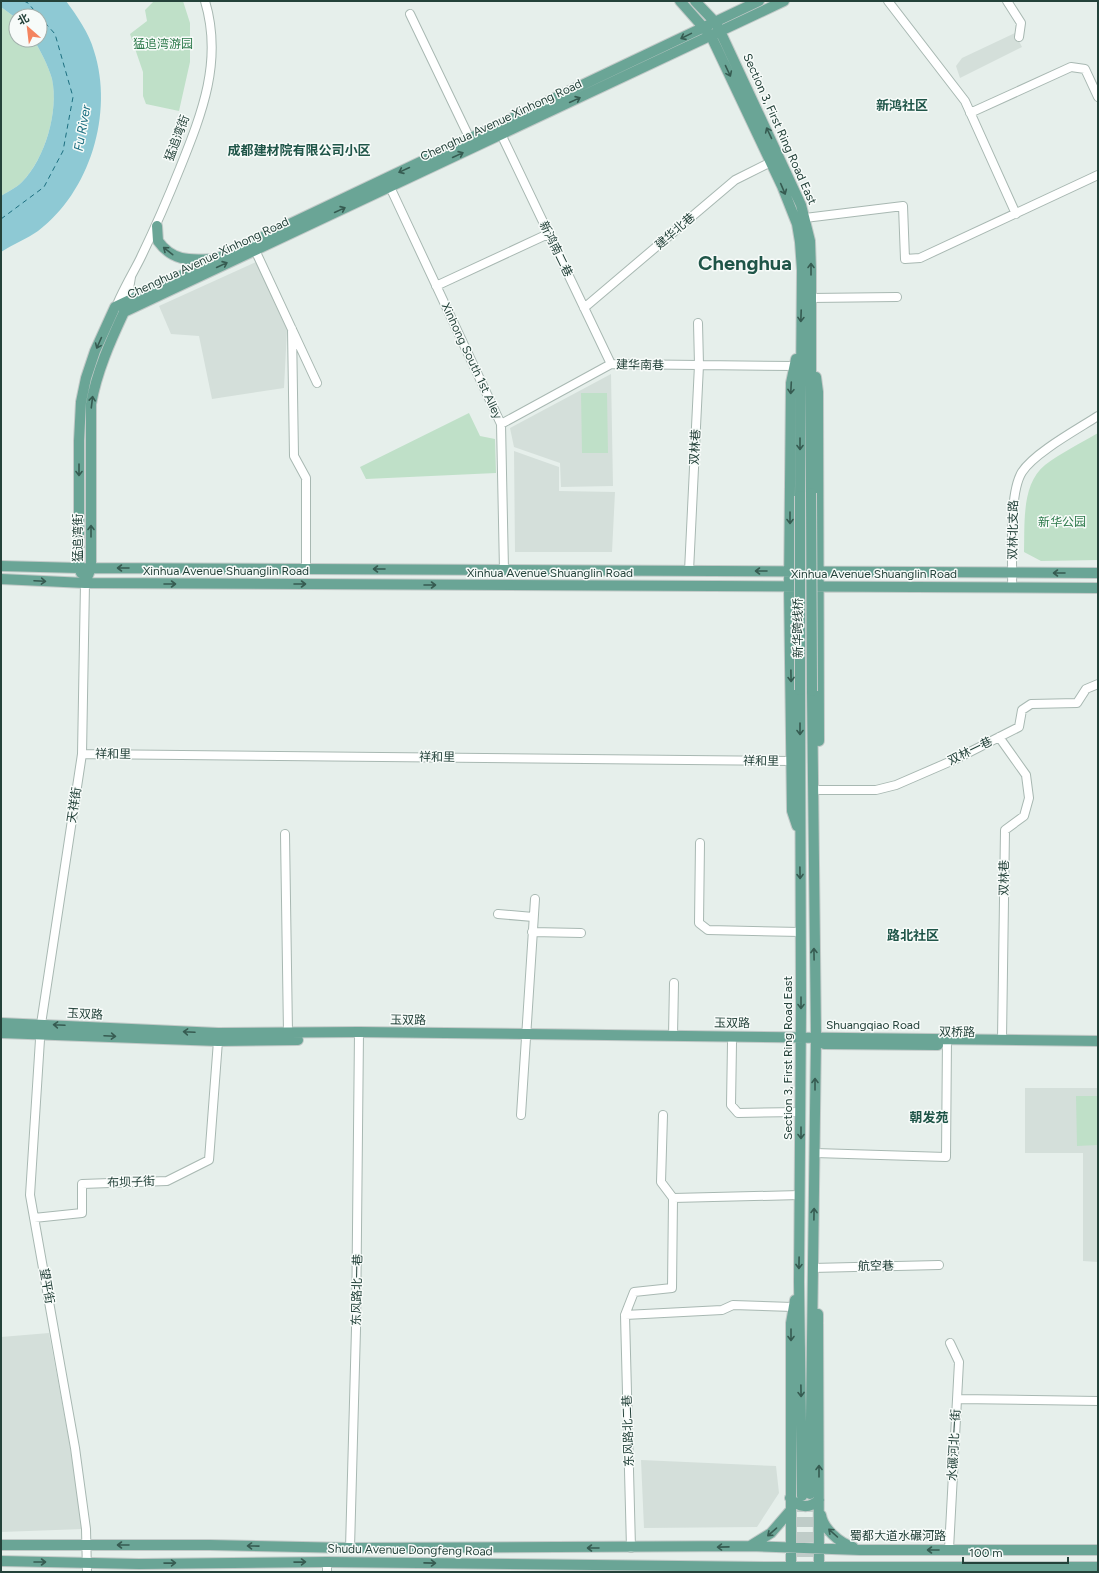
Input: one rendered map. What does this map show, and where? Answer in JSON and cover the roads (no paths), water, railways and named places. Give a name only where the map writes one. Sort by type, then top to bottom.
[{"type":"main road","name":"Section 3, First Ring Road East","points":[[680,1],[711,36],[771,162],[791,208],[800,242],[805,336]]},
{"type":"main road","name":"Section 3, First Ring Road East","points":[[695,1],[715,22],[720,31],[792,182],[805,218],[811,254],[810,298],[805,336]]},
{"type":"main road","name":"Chenghua Avenue Xinhong Road","points":[[119,309],[128,302],[219,258],[759,1]]},
{"type":"main road","name":"Chenghua Avenue Xinhong Road","points":[[119,309],[255,250],[784,1]]},
{"type":"main road","points":[[156,226],[158,241],[176,257],[186,260],[219,258]]},
{"type":"main road","name":"猛追湾街","points":[[85,584],[79,568],[79,441],[81,402],[86,378],[95,351],[119,309]]},
{"type":"main road","name":"猛追湾街","points":[[85,584],[91,568],[91,404],[96,379],[119,309]]},
{"type":"main road","points":[[800,834],[792,811],[790,587],[791,383],[794,366],[805,336]]},
{"type":"main road","points":[[790,1498],[799,1506],[814,1504],[812,1499],[812,1268],[816,1040],[812,834],[818,811],[819,790],[818,392],[805,336]]},
{"type":"main road","name":"新华跨线桥","points":[[805,336],[811,493],[812,834]]},
{"type":"main road","name":"新华跨线桥","points":[[800,834],[800,496],[805,336]]},
{"type":"main road","name":"Xinhua Avenue Shuanglin Road","points":[[1,566],[79,568],[1098,573]]},
{"type":"main road","name":"Xinhua Avenue Shuanglin Road","points":[[1,579],[85,584],[1098,588]]},
{"type":"main road","name":"Section 3, First Ring Road East","points":[[799,1282],[801,1112],[800,834]]},
{"type":"main road","name":"玉双路","points":[[1,1023],[41,1029],[218,1041],[359,1036]]},
{"type":"main road","name":"玉双路","points":[[1,1033],[41,1029],[732,1043],[801,1040]]},
{"type":"main road","name":"玉双路","points":[[525,1038],[673,1036],[816,1040]]},
{"type":"main road","name":"Shuangqiao Road","points":[[816,1040],[947,1042],[1002,1039],[1098,1041]]},
{"type":"main road","name":"双桥路","points":[[947,1042],[1098,1048]]},
{"type":"main road","points":[[791,1569],[791,1323],[799,1282]]},
{"type":"main road","points":[[799,1282],[812,1499],[819,1569],[1098,1567]]},
{"type":"main road","points":[[812,1499],[822,1522],[830,1532],[847,1545],[860,1550]]},
{"type":"main road","points":[[750,1546],[771,1533],[790,1511]]},
{"type":"main road","name":"Shudu Avenue Dongfeng Road","points":[[1,1546],[87,1545],[350,1548],[631,1548],[750,1546],[818,1548]]},
{"type":"main road","name":"蜀都大道水碾河路","points":[[818,1548],[860,1550],[1098,1550]]},
{"type":"main road","name":"Shudu Avenue Dongfeng Road","points":[[1,1561],[87,1567],[139,1564],[596,1569],[732,1566],[819,1569]]},
{"type":"main road","points":[[732,1566],[752,1572]]},
{"type":"street","name":"猛追湾街","points":[[119,309],[131,277],[156,226],[198,125],[207,93],[211,70],[212,40],[205,1]]},
{"type":"street","points":[[888,1],[965,101],[1016,214]]},
{"type":"street","points":[[1007,1],[1021,23],[1020,37]]},
{"type":"street","points":[[410,14],[470,139]]},
{"type":"street","points":[[970,113],[1071,66],[1085,69],[1098,97]]},
{"type":"street","name":"新鸿南二巷","points":[[501,134],[611,364]]},
{"type":"street","name":"建华北巷","points":[[584,308],[735,180],[771,162]]},
{"type":"street","points":[[805,218],[903,206],[905,259],[920,258],[1098,175]]},
{"type":"street","name":"Xinhong South 1st Alley","points":[[390,187],[501,424],[504,570]]},
{"type":"street","points":[[436,286],[548,234]]},
{"type":"street","points":[[255,250],[317,383]]},
{"type":"street","name":"猛追湾街","points":[[128,302],[131,277]]},
{"type":"street","points":[[810,298],[897,297]]},
{"type":"street","name":"双林巷","points":[[689,571],[699,365],[698,323]]},
{"type":"street","points":[[292,329],[294,456],[306,478],[306,569]]},
{"type":"street","name":"建华南巷","points":[[501,424],[611,364],[794,366]]},
{"type":"street","name":"双林北支路","points":[[1012,588],[1014,492],[1022,472],[1043,452],[1098,416]]},
{"type":"street","name":"天祥街","points":[[41,1029],[82,754],[85,584]]},
{"type":"street","name":"双林一巷","points":[[819,790],[876,790],[896,785],[956,759],[1019,727],[1022,710],[1031,704],[1077,703],[1086,689],[1098,684]]},
{"type":"street","name":"双林巷","points":[[999,737],[1026,775],[1029,798],[1024,816],[1005,830],[1002,1039]]},
{"type":"street","name":"祥和里","points":[[82,754],[792,761]]},
{"type":"street","points":[[285,834],[288,1033]]},
{"type":"street","points":[[700,843],[699,923],[708,930],[801,932]]},
{"type":"street","points":[[522,1115],[525,1038],[534,899]]},
{"type":"street","points":[[498,914],[533,917]]},
{"type":"street","points":[[532,932],[582,933]]},
{"type":"street","points":[[673,1036],[674,983]]},
{"type":"street","name":"望平街","points":[[41,1029],[30,1195],[75,1448],[87,1545],[87,1567]]},
{"type":"street","name":"东风路北一巷","points":[[350,1548],[356,1330],[359,1036]]},
{"type":"street","name":"布坝子街","points":[[34,1218],[82,1213],[82,1184],[167,1181],[209,1160],[218,1041]]},
{"type":"street","points":[[815,1153],[946,1157],[947,1042]]},
{"type":"street","points":[[732,1043],[731,1105],[738,1112],[801,1112]]},
{"type":"street","points":[[663,1115],[661,1182],[673,1198],[800,1195]]},
{"type":"street","name":"东风路北二巷","points":[[631,1548],[625,1315],[634,1292],[672,1288],[673,1198]]},
{"type":"street","name":"航空巷","points":[[812,1268],[939,1265]]},
{"type":"street","points":[[625,1315],[722,1310],[733,1305],[794,1307]]},
{"type":"street","name":"水碾河北一街","points":[[948,1550],[958,1362],[950,1343]]},
{"type":"street","points":[[957,1399],[1098,1401]]},
{"type":"water","name":"Fu River","points":[[1,1],[66,1],[82,25],[92,44],[99,75],[101,100],[99,125],[93,150],[84,173],[72,195],[56,215],[38,231],[1,252],[1,196],[22,182],[37,161],[52,120],[54,92],[52,79],[39,48],[48,48],[48,8],[8,8],[8,12],[1,7]]},
{"type":"tunnel","points":[[801,1572],[802,1498]]},
{"type":"tunnel","points":[[810,1498],[810,1572]]},
{"type":"district","name":"新鸿社区","points":[[902,105]]},
{"type":"district","name":"成都建材院有限公司小区","points":[[299,150]]},
{"type":"district","name":"Chenghua","points":[[745,263]]},
{"type":"district","name":"路北社区","points":[[913,935]]},
{"type":"district","name":"朝发苑","points":[[929,1117]]},
{"type":"park label","name":"猛追湾游园","points":[[163,44]]},
{"type":"park label","name":"新华公园","points":[[1062,522]]}]
